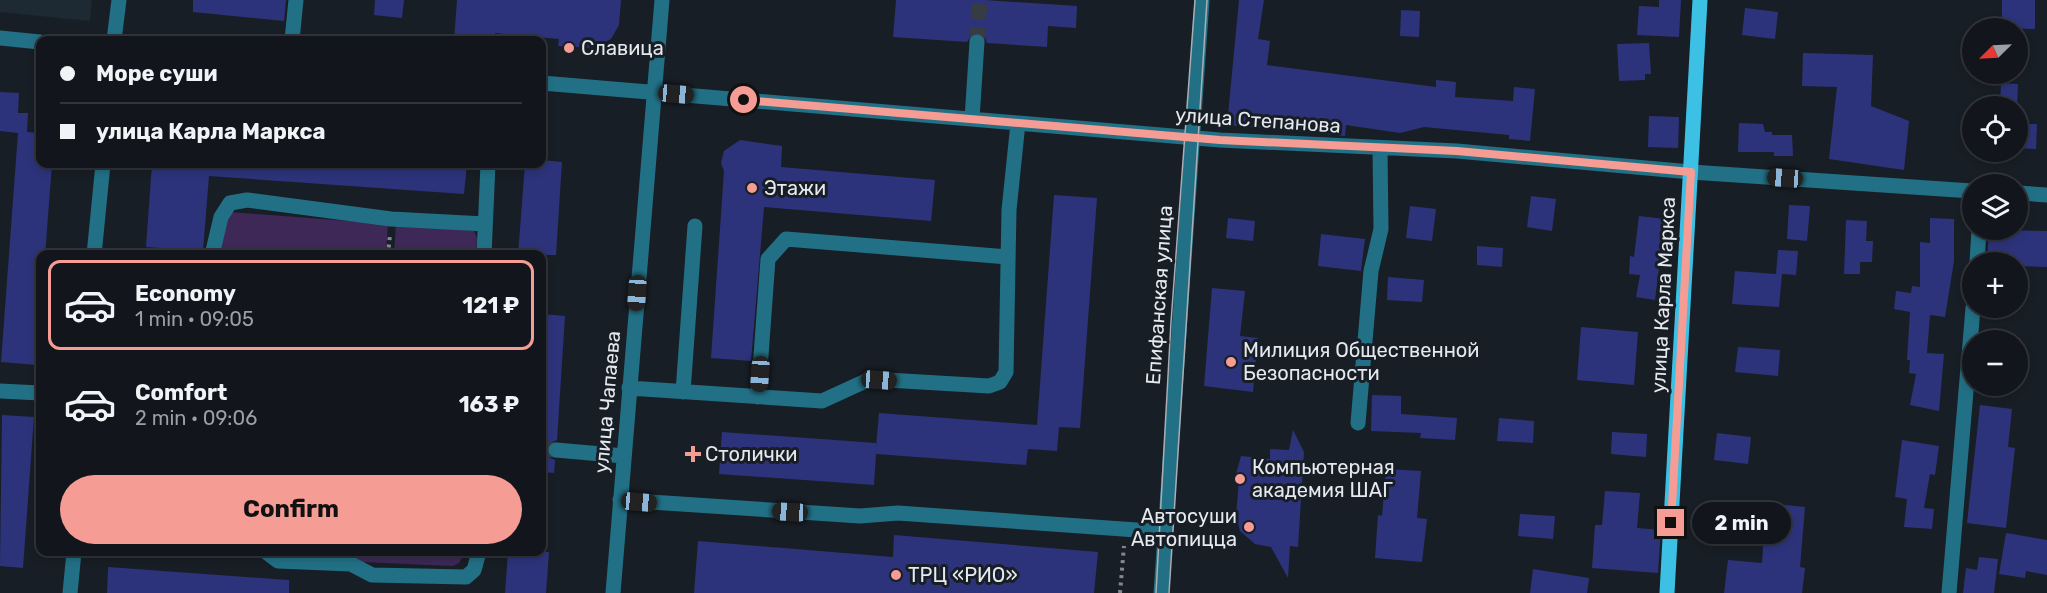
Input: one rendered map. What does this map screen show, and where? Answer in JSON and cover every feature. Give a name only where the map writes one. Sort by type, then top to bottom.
[{"type":"main road","name":"улица Карла Маркса","points":[[1667,593],[1700,0]]},
{"type":"street","points":[[114,36],[119,0]]},
{"type":"street","points":[[292,36],[296,0]]},
{"type":"street","name":"улица Чапаева","points":[[613,593],[662,0]]},
{"type":"street","name":"Епифанская улица","points":[[1161,593],[1202,0]]},
{"type":"street","points":[[0,38],[36,42]]},
{"type":"street","points":[[972,119],[977,42]]},
{"type":"street","name":"улица Степанова","points":[[546,83],[1191,137],[1380,149],[1457,151],[1691,172],[1962,190]]},
{"type":"street","points":[[629,388],[822,401],[832,399],[860,381],[870,379],[989,386],[1000,382],[1006,372],[1009,210],[1018,123]]},
{"type":"street","points":[[1358,423],[1371,272],[1381,229],[1380,149]]},
{"type":"street","points":[[94,250],[103,168]]},
{"type":"street","points":[[484,250],[488,168]]},
{"type":"street","points":[[2028,194],[2047,195]]},
{"type":"street","points":[[213,250],[220,217],[230,203],[247,200],[391,219],[485,224]]},
{"type":"street","points":[[683,392],[695,226]]},
{"type":"street","points":[[758,397],[768,259],[786,239],[1008,257]]},
{"type":"street","points":[[1949,593],[1972,318]]},
{"type":"street","points":[[0,391],[36,393]]},
{"type":"street","points":[[556,450],[624,456]]},
{"type":"street","points":[[620,500],[860,516],[898,513],[1165,532]]},
{"type":"street","points":[[70,593],[74,556]]},
{"type":"street","points":[[271,556],[278,561],[351,564],[372,575],[466,577],[474,570],[478,556]]},
{"type":"path","points":[[1120,593],[1125,530]]},
{"type":"shaded area","points":[[0,0],[92,0],[90,21],[0,12]]},
{"type":"shaded area","points":[[230,212],[388,224],[386,250],[219,250]]},
{"type":"shaded area","points":[[396,224],[474,231],[477,238],[476,250],[394,250]]},
{"type":"shaded area","points":[[463,556],[459,563],[453,566],[362,562],[351,557]]},
{"type":"building","points":[[193,0],[286,0],[284,21],[193,12]]},
{"type":"building","points":[[375,0],[404,0],[402,18],[374,15]]},
{"type":"building","points":[[457,0],[621,0],[619,25],[611,39],[593,48],[558,46],[559,39],[546,36],[495,33],[495,36],[454,36]]},
{"type":"building","points":[[896,0],[985,0],[1077,6],[1076,28],[1048,26],[1047,47],[987,43],[985,37],[978,32],[972,34],[967,42],[893,37]]},
{"type":"building","points":[[1239,0],[1264,0],[1258,39],[1270,41],[1267,65],[1436,87],[1436,80],[1456,82],[1455,97],[1513,101],[1514,87],[1535,89],[1530,141],[1509,139],[1509,135],[1424,127],[1400,133],[1346,125],[1345,136],[1227,125]]},
{"type":"building","points":[[1659,0],[1681,0],[1679,37],[1637,35],[1639,6],[1659,7]]},
{"type":"building","points":[[2002,0],[2035,0],[2035,29],[2028,29],[2028,18],[2002,18]]},
{"type":"building","points":[[1745,8],[1778,12],[1775,39],[1742,35]]},
{"type":"building","points":[[1401,10],[1420,11],[1419,37],[1400,36]]},
{"type":"building","points":[[1649,43],[1651,74],[1645,74],[1645,80],[1619,81],[1617,44]]},
{"type":"building","points":[[1803,53],[1873,55],[1871,106],[1909,121],[1904,170],[1829,159],[1837,87],[1802,86]]},
{"type":"building","points":[[2001,84],[2018,84],[2017,96],[2000,96]]},
{"type":"building","points":[[0,92],[19,93],[18,113],[28,113],[27,132],[36,133],[36,168],[52,168],[45,250],[36,250],[36,365],[1,362],[18,133],[0,131]]},
{"type":"building","points":[[1649,116],[1679,117],[1678,148],[1648,147]]},
{"type":"building","points":[[1739,123],[1763,124],[1765,132],[1772,132],[1772,135],[1792,135],[1793,156],[1774,156],[1774,152],[1738,152]]},
{"type":"building","points":[[2028,124],[2037,124],[2036,149],[2028,149]]},
{"type":"building","points":[[740,140],[782,146],[781,167],[935,180],[931,221],[764,207],[751,361],[711,358],[724,171],[721,163],[724,151]]},
{"type":"building","points":[[546,160],[562,162],[556,255],[546,255],[546,250],[518,250],[525,168],[546,168]]},
{"type":"building","points":[[152,168],[467,168],[464,194],[209,176],[203,250],[146,247]]},
{"type":"building","points":[[1054,195],[1097,198],[1080,428],[1059,427],[1057,451],[1028,449],[1026,465],[876,454],[874,485],[719,474],[722,432],[876,443],[876,447],[879,413],[1037,425]]},
{"type":"building","points":[[1531,196],[1556,199],[1552,231],[1527,227]]},
{"type":"building","points":[[1789,205],[1810,206],[1807,241],[1787,239]]},
{"type":"building","points":[[1410,206],[1436,209],[1432,241],[1406,238]]},
{"type":"building","points":[[1639,216],[1665,219],[1655,300],[1636,297],[1640,275],[1629,274],[1630,256],[1634,257]]},
{"type":"building","points":[[1228,218],[1255,221],[1253,241],[1226,238]]},
{"type":"building","points":[[1930,218],[1954,219],[1954,261],[1945,317],[1930,315],[1927,353],[1944,354],[1939,411],[1910,405],[1916,374],[1909,373],[1910,360],[1907,360],[1910,312],[1894,309],[1896,291],[1911,293],[1912,286],[1920,287],[1920,242],[1930,243]]},
{"type":"building","points":[[1846,220],[1867,221],[1866,241],[1873,241],[1872,262],[1860,262],[1860,274],[1844,274]]},
{"type":"building","points":[[2028,231],[2047,231],[2047,267],[2028,266],[2028,252],[1988,252],[1988,240],[2028,240]]},
{"type":"building","points":[[1321,234],[1365,239],[1361,271],[1318,266]]},
{"type":"building","points":[[1477,246],[1503,248],[1502,267],[1477,265]]},
{"type":"building","points":[[1778,250],[1798,251],[1796,275],[1782,274],[1779,307],[1732,304],[1735,271],[1776,274]]},
{"type":"building","points":[[1388,277],[1424,280],[1422,302],[1387,300]]},
{"type":"building","name":"Милиция Общественной Безопасности","points":[[1212,288],[1245,291],[1240,336],[1258,338],[1253,392],[1204,386]]},
{"type":"building","points":[[546,314],[565,316],[557,440],[548,444],[546,450]]},
{"type":"building","points":[[1581,327],[1638,332],[1634,385],[1577,380]]},
{"type":"building","points":[[1738,347],[1780,350],[1778,376],[1735,372]]},
{"type":"building","points":[[1372,395],[1401,396],[1401,414],[1457,418],[1455,440],[1420,438],[1421,433],[1371,431]]},
{"type":"building","points":[[1980,405],[2012,409],[2008,447],[2015,448],[2006,528],[1967,523]]},
{"type":"building","points":[[2,415],[34,417],[23,568],[0,566]]},
{"type":"building","points":[[1499,418],[1534,421],[1533,443],[1497,441]]},
{"type":"building","points":[[1293,430],[1304,452],[1298,547],[1290,546],[1288,578],[1271,547],[1255,544],[1240,531],[1236,515],[1239,481],[1234,481],[1241,456],[1270,459],[1270,449],[1289,450]]},
{"type":"building","points":[[1612,432],[1647,434],[1646,457],[1611,454]]},
{"type":"building","points":[[1717,433],[1751,437],[1748,464],[1714,460]]},
{"type":"building","points":[[1902,440],[1939,446],[1935,475],[1930,474],[1924,508],[1934,509],[1932,529],[1904,527],[1907,499],[1895,497]]},
{"type":"building","points":[[546,450],[550,458],[555,460],[554,473],[546,472]]},
{"type":"building","points":[[1386,469],[1421,471],[1417,518],[1427,519],[1422,562],[1375,558],[1378,515],[1382,516]]},
{"type":"building","points":[[1605,491],[1640,493],[1637,528],[1661,530],[1658,573],[1592,568],[1595,525],[1602,525]]},
{"type":"building","points":[[1766,503],[1805,507],[1800,567],[1805,568],[1802,593],[1724,593],[1728,560],[1762,563]]},
{"type":"building","points":[[1520,514],[1555,516],[1553,539],[1518,536]]},
{"type":"building","points":[[2006,533],[2047,540],[2047,575],[2026,571],[2025,578],[1999,574]]},
{"type":"building","name":"ТРЦ «РИО»","points":[[894,535],[1098,552],[1094,593],[694,593],[698,541],[893,557]]},
{"type":"building","points":[[546,552],[549,552],[546,593],[505,593],[508,556],[546,556]]},
{"type":"building","points":[[1979,557],[1998,559],[1994,593],[1963,593],[1966,568],[1977,570]]},
{"type":"building","points":[[108,567],[289,580],[289,593],[107,593]]},
{"type":"building","points":[[1533,569],[1589,578],[1587,593],[1530,593]]},
{"type":"tunnel","points":[[977,42],[980,0]]},
{"type":"tunnel","points":[[546,449],[556,450]]},
{"type":"tram line","points":[[1156,593],[1171,322],[1195,0]]},
{"type":"tram line","points":[[1169,593],[1207,0]]},
{"type":"place","name":"Славица","points":[[569,48]]},
{"type":"place","name":"Этажи","points":[[752,188]]},
{"type":"place","name":"Милиция Общественной Безопасности","points":[[1231,362]]},
{"type":"place","name":"Столички","points":[[693,454]]},
{"type":"place","name":"Компьютерная академия ШАГ","points":[[1240,479]]},
{"type":"place","name":"Автосуши Автопицца","points":[[1249,527]]},
{"type":"place","name":"ТРЦ «РИО»","points":[[896,575]]},
{"type":"route","points":[[744,100],[1220,140],[1457,151],[1691,172],[1671,523]]}]
